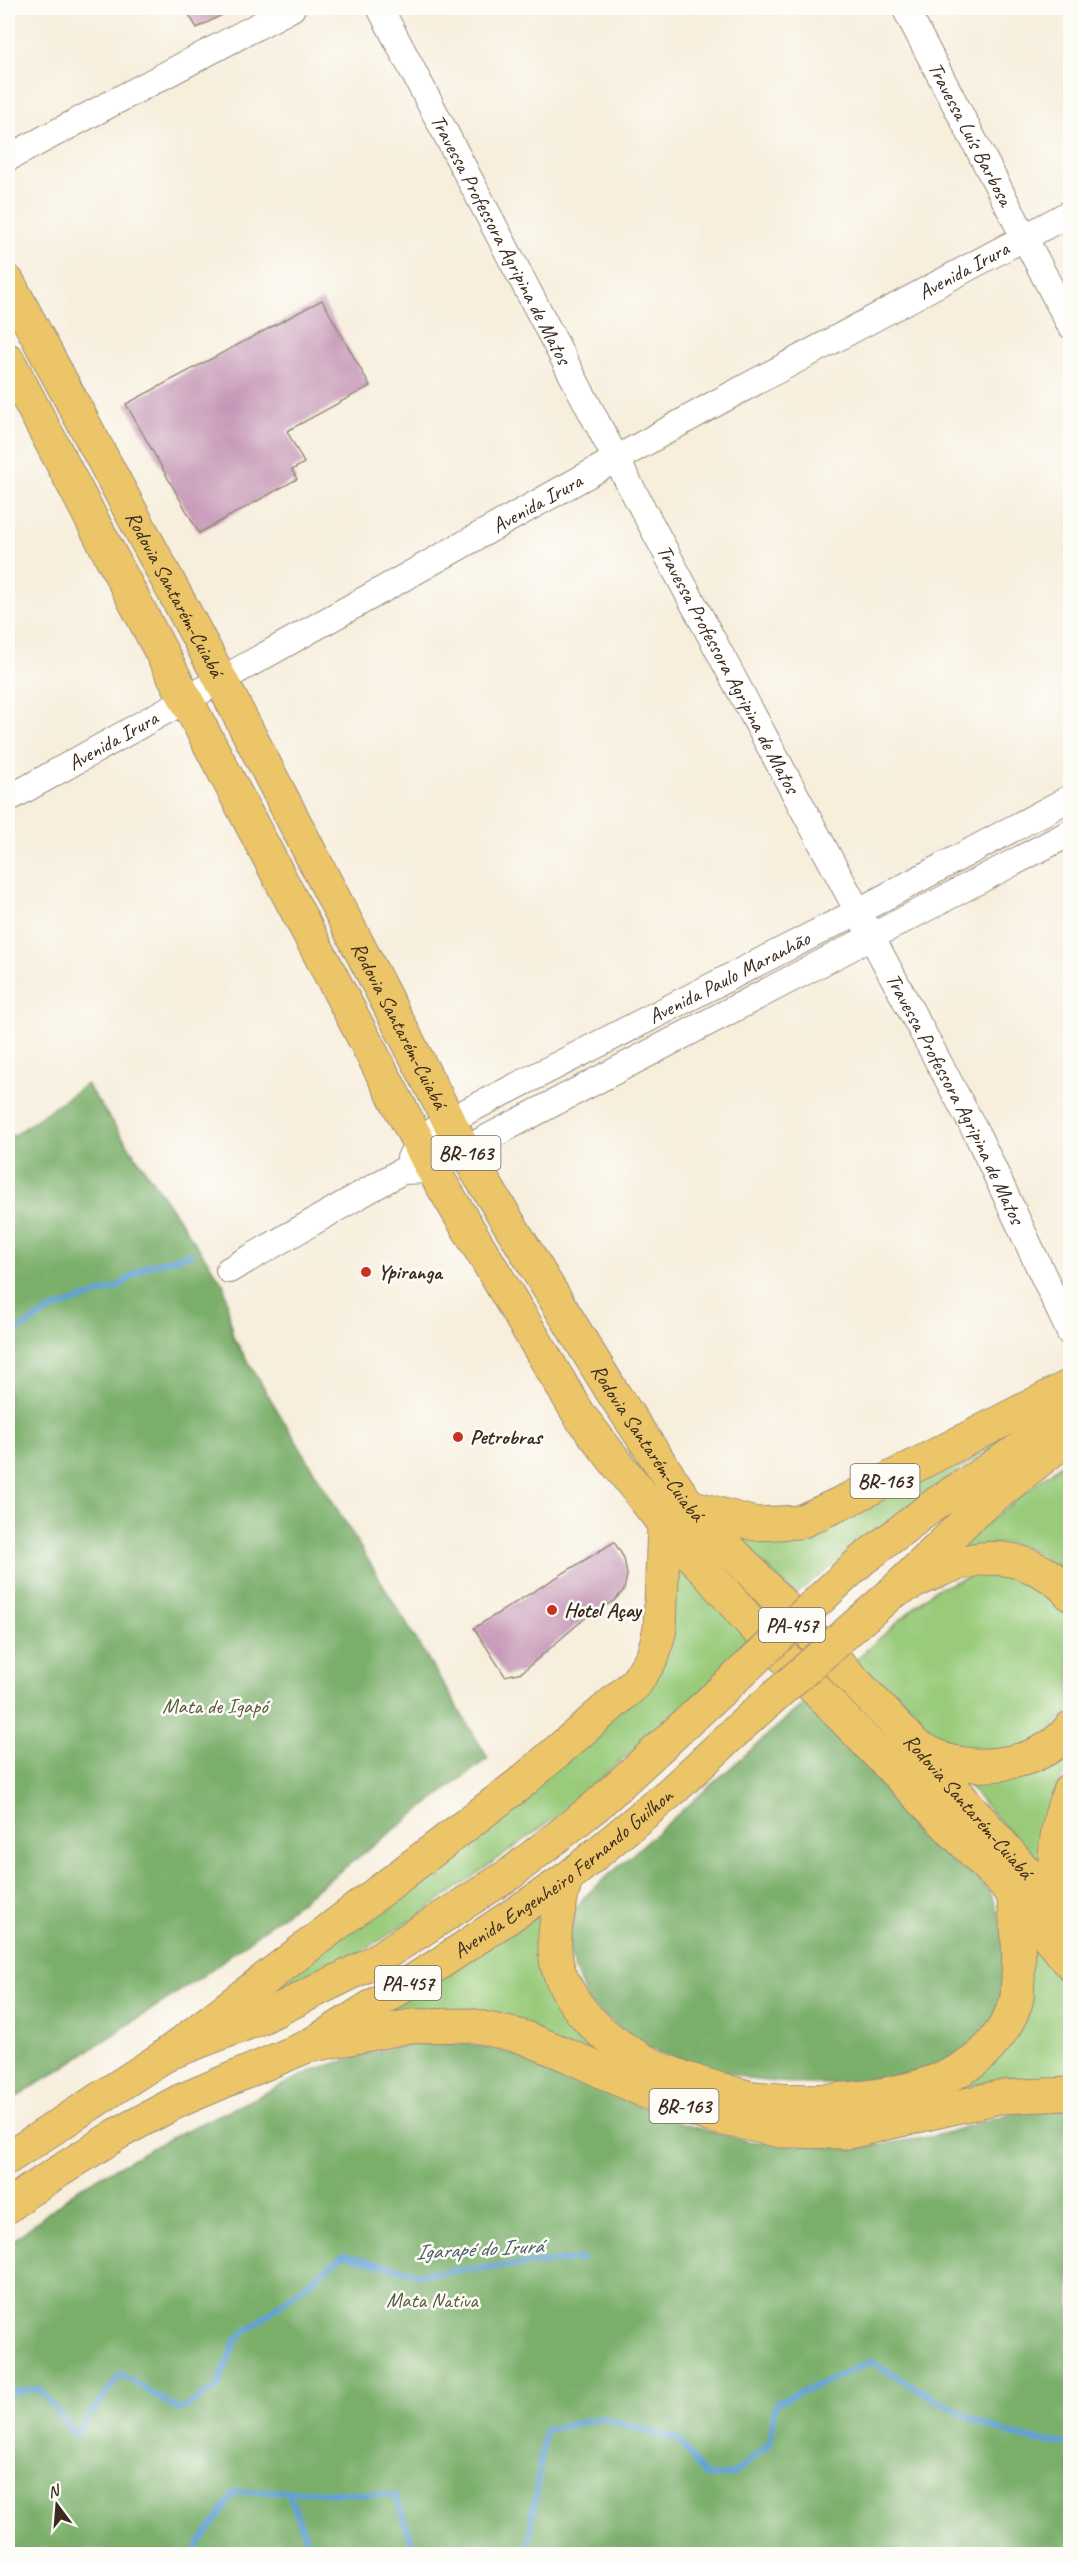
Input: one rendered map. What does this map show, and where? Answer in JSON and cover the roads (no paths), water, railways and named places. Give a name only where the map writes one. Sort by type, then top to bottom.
[{"type":"highway","name":"Rodovia Santarém-Cuiabá","points":[[8,282],[220,680],[464,1150],[613,1393],[676,1515],[755,1627],[1012,1893],[1071,1963]]},
{"type":"highway","name":"Rodovia Santarém-Cuiabá","points":[[8,360],[419,1141],[418,1170],[580,1416],[676,1515],[916,1746],[1064,1917]]},
{"type":"highway","name":"BR-163","points":[[676,1515],[754,1524],[800,1522],[850,1499],[1071,1386]]},
{"type":"highway","points":[[166,2055],[522,1782],[635,1684],[653,1656],[660,1629],[676,1515]]},
{"type":"highway","points":[[893,1592],[948,1566],[972,1558],[997,1557],[1023,1562],[1051,1575],[1071,1593]]},
{"type":"highway","name":"BR-163","points":[[916,1746],[948,1761],[1000,1764],[1029,1757],[1052,1744],[1071,1728]]},
{"type":"highway","name":"BR-163","points":[[1064,1917],[1054,1877],[1055,1843],[1060,1816],[1071,1789]]},
{"type":"highway","name":"BR-163","points":[[566,1879],[555,1924],[557,1960],[561,1977],[577,2007],[599,2031],[630,2054],[688,2081],[753,2098],[819,2101],[877,2096],[925,2085],[967,2067],[986,2052],[999,2034],[1016,2001],[1020,1943],[1012,1893]]},
{"type":"highway","name":"BR-163","points":[[308,2046],[411,2026],[470,2025],[523,2037],[653,2095],[711,2116],[781,2131],[849,2132],[999,2097],[1071,2094]]},
{"type":"main road","name":"Avenida Engenheiro Fernando Guilhon","points":[[8,2158],[166,2055],[260,2019],[366,1966],[510,1874],[595,1807],[862,1560],[938,1502],[1071,1416]]},
{"type":"main road","name":"Avenida Engenheiro Fernando Guilhon","points":[[8,2207],[119,2133],[179,2101],[308,2046],[436,1966],[566,1879],[673,1790],[751,1717],[893,1592],[975,1512],[1071,1436]]},
{"type":"street","points":[[8,158],[292,8]]},
{"type":"street","name":"Travessa Professora Agripina de Matos","points":[[380,8],[616,459],[978,1136],[1071,1333]]},
{"type":"street","name":"Travessa Luís Barbosa","points":[[905,8],[1071,325]]},
{"type":"street","name":"Avenida Irura","points":[[8,800],[616,459],[1071,213]]},
{"type":"street","name":"Avenida Paulo Maranhão","points":[[419,1141],[450,1120],[859,911],[1071,798]]},
{"type":"street","name":"Avenida Paulo Maranhão","points":[[229,1270],[1071,833]]},
{"type":"waterway","points":[[8,1337],[50,1310],[116,1288],[146,1266],[191,1254]]},
{"type":"waterway","name":"Igarapé do Irurá","points":[[8,2393],[40,2389],[75,2435],[121,2374],[179,2410],[217,2388],[236,2339],[344,2255],[420,2274],[582,2259]]},
{"type":"waterway","points":[[527,2554],[545,2430],[603,2418],[679,2440],[706,2477],[734,2474],[770,2443],[776,2403],[871,2362],[942,2403],[992,2427],[1044,2442],[1070,2443]]},
{"type":"waterway","points":[[288,2491],[312,2554]]},
{"type":"waterway","points":[[193,2554],[235,2492],[307,2491],[396,2496],[416,2554]]},
{"type":"waterway","points":[[8,2508],[11,2511],[10,2545],[17,2554]]},
{"type":"place","name":"Ypiranga","points":[[366,1272]]},
{"type":"place","name":"Petrobras","points":[[458,1437]]},
{"type":"place","name":"Hotel Açay","points":[[552,1610]]},
{"type":"park label","name":"Mata de Igapó","points":[[215,1706]]},
{"type":"park label","name":"Mata Nativa","points":[[432,2300]]}]
